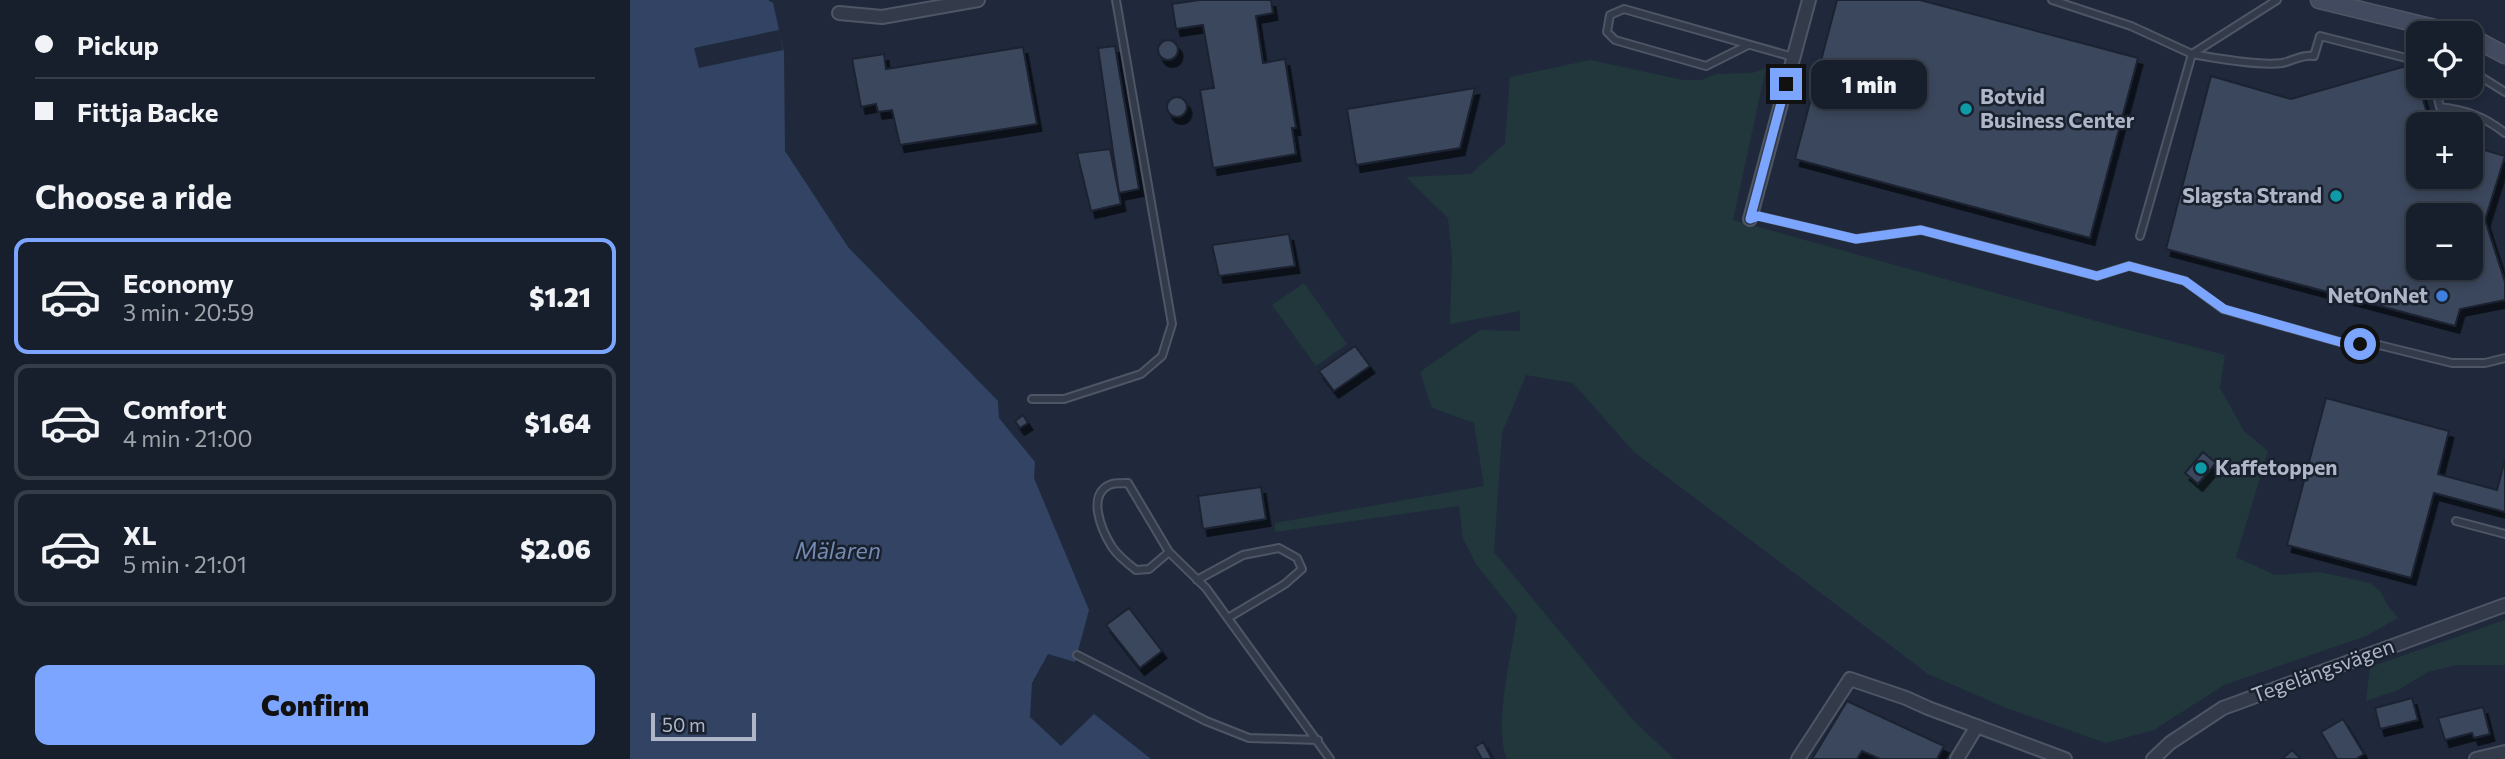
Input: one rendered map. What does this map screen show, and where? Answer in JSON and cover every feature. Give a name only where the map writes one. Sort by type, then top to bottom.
[{"type":"main road","points":[[2319,0],[2406,21]]},
{"type":"main road","points":[[2483,43],[2505,55]]},
{"type":"street","points":[[839,13],[882,17],[978,0]]},
{"type":"street","points":[[1750,219],[1809,0]]},
{"type":"street","name":"Tegelängsvägen","points":[[2153,759],[2170,743],[2223,708],[2505,605]]},
{"type":"street","points":[[1798,759],[1850,679],[2065,759]]},
{"type":"street","points":[[1958,759],[1977,726]]},
{"type":"street","points":[[2476,759],[2505,752]]},
{"type":"lane","points":[[1031,399],[1064,399],[1141,374],[1162,356],[1172,324],[1116,0]]},
{"type":"lane","points":[[2052,0],[2131,26],[2192,54],[2217,59],[2280,63],[2314,55],[2320,36],[2406,58]]},
{"type":"lane","points":[[2140,236],[2192,54],[2277,0]]},
{"type":"lane","points":[[1748,45],[1706,66],[1615,40],[1606,32],[1610,15],[1624,9],[1793,57]]},
{"type":"lane","points":[[2483,79],[2505,92]]},
{"type":"lane","points":[[2438,98],[2440,107],[2460,109],[2485,118],[2505,133]]},
{"type":"lane","points":[[1750,219],[1758,216],[1856,239],[1921,230],[2097,276],[2129,266],[2185,281],[2224,309],[2340,342],[2379,345],[2452,363],[2485,363],[2505,358]]},
{"type":"lane","points":[[1168,552],[1149,569],[1136,570],[1124,561],[1112,547],[1096,510],[1100,493],[1110,484],[1128,483],[1168,552],[1197,580],[1228,618],[1330,759]]},
{"type":"lane","points":[[2456,521],[2505,534]]},
{"type":"lane","points":[[1197,580],[1243,555],[1279,548],[1297,558],[1302,569],[1285,584],[1228,618]]},
{"type":"lane","points":[[1077,655],[1206,721],[1249,738],[1318,740]]},
{"type":"green space","points":[[1590,60],[1683,80],[1702,80],[1716,74],[1752,73],[1766,68],[1733,220],[2225,355],[2220,388],[2244,431],[2268,451],[2236,557],[2275,575],[2320,572],[2370,583],[2380,591],[2398,618],[2366,636],[2224,685],[2154,730],[2106,743],[2006,708],[1928,674],[1634,452],[1573,383],[1526,375],[1502,433],[1494,552],[1632,719],[1674,759],[1507,759],[1503,745],[1503,709],[1517,616],[1476,564],[1463,538],[1459,506],[1275,532],[1275,523],[1484,486],[1474,423],[1432,408],[1420,372],[1480,330],[1520,331],[1520,311],[1450,324],[1452,258],[1448,218],[1406,177],[1471,174],[1505,143],[1510,77]]},
{"type":"green space","points":[[1304,283],[1347,344],[1316,366],[1272,305]]},
{"type":"green space","points":[[2505,620],[2505,665],[2457,665],[2428,672],[2398,690],[2366,701],[2370,667]]},
{"type":"water","name":"Mälaren","points":[[630,0],[768,0],[773,3],[784,52],[785,151],[848,247],[998,401],[999,418],[1035,462],[1034,478],[1089,610],[1075,662],[1048,654],[1032,683],[1030,717],[1061,746],[1094,714],[1151,759],[630,759]]},
{"type":"pier","points":[[779,30],[783,50],[699,68],[694,48]]},
{"type":"building","points":[[1199,0],[1271,0],[1273,13],[1256,16],[1263,63],[1285,59],[1296,128],[1292,128],[1296,154],[1213,168],[1200,90],[1214,88],[1203,25],[1176,29],[1172,4]]},
{"type":"building","name":"Botvid Business Center","points":[[1837,0],[1920,0],[2138,58],[2090,238],[1795,159]]},
{"type":"building","points":[[1168,40],[1175,43],[1178,50],[1175,57],[1168,60],[1161,57],[1158,50],[1161,43]]},
{"type":"building","points":[[1115,46],[1139,189],[1119,193],[1098,48]]},
{"type":"building","points":[[1023,47],[1037,124],[900,145],[892,110],[878,112],[876,104],[861,107],[852,59],[884,54],[886,69]]},
{"type":"building","name":"Slagsta Strand","points":[[2406,66],[2406,98],[2423,98],[2427,112],[2406,112],[2406,189],[2483,189],[2483,150],[2505,156],[2485,220],[2505,282],[2505,300],[2460,309],[2455,326],[2166,249],[2211,76],[2291,99]]},
{"type":"building","points":[[1475,88],[1460,148],[1356,165],[1347,109]]},
{"type":"building","points":[[1177,97],[1184,100],[1187,107],[1184,114],[1177,117],[1170,114],[1167,107],[1170,100]]},
{"type":"building","points":[[1110,149],[1121,204],[1091,211],[1077,153]]},
{"type":"building","points":[[1289,234],[1295,266],[1219,276],[1212,245]]},
{"type":"building","points":[[1355,346],[1370,366],[1334,391],[1319,371]]},
{"type":"building","points":[[2326,398],[2449,431],[2438,474],[2497,490],[2505,459],[2505,512],[2434,493],[2411,578],[2287,545]]},
{"type":"building","points":[[1023,415],[1028,423],[1020,428],[1015,421]]},
{"type":"building","name":"Kaffetoppen","points":[[2203,452],[2216,463],[2198,484],[2185,473]]},
{"type":"building","points":[[1261,487],[1266,519],[1203,529],[1198,496]]},
{"type":"building","points":[[1129,608],[1162,651],[1140,668],[1106,625]]},
{"type":"building","points":[[2412,698],[2418,720],[2380,729],[2375,708]]},
{"type":"building","points":[[1847,701],[1944,746],[1937,759],[1880,759],[1862,751],[1857,759],[1812,759]]},
{"type":"building","points":[[2483,707],[2490,734],[2474,738],[2472,733],[2445,740],[2438,718]]},
{"type":"building","points":[[2343,719],[2364,754],[2356,759],[2337,759],[2321,732]]},
{"type":"building","points":[[1483,742],[1492,759],[1482,759],[1475,747]]},
{"type":"building","points":[[2292,750],[2301,759],[2282,759]]},
{"type":"place","name":"Botvid Business Center","points":[[1966,109]]},
{"type":"place","name":"Slagsta Strand","points":[[2336,196]]},
{"type":"place","name":"NetOnNet","points":[[2442,296]]},
{"type":"place","name":"Kaffetoppen","points":[[2201,468]]},
{"type":"route","points":[[1786,84],[1750,219],[1758,216],[1856,239],[1921,230],[2097,276],[2129,266],[2185,281],[2224,309],[2340,342],[2360,344]]}]
